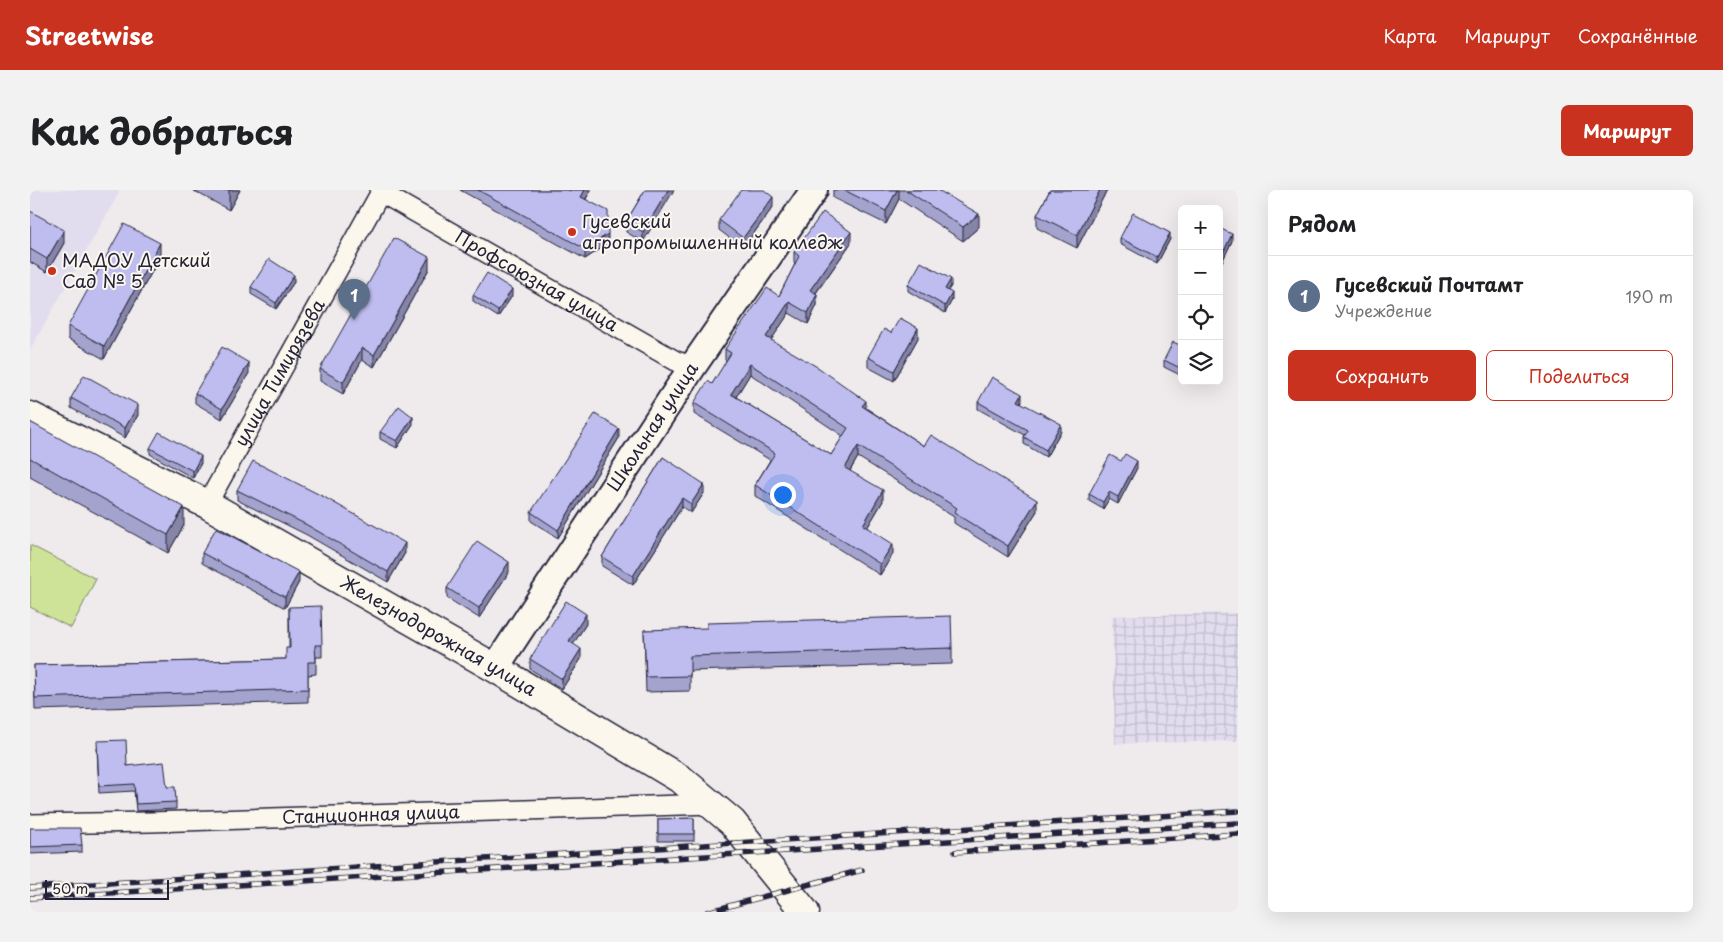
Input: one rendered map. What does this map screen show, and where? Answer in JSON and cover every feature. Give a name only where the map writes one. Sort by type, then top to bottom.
[{"type":"main road","name":"Школьная улица","points":[[495,668],[693,366],[814,190]]},
{"type":"main road","name":"Железнодорожная улица","points":[[30,416],[207,504],[495,668],[682,780],[732,822],[805,912]]},
{"type":"street","name":"Профсоюзная улица","points":[[381,191],[676,361],[693,366]]},
{"type":"street","name":"улица Тимирязева","points":[[207,504],[381,191]]},
{"type":"street","name":"Станционная улица","points":[[30,824],[150,822],[712,804]]},
{"type":"shaded area","name":"МАДОУ Детский Сад № 5","points":[[30,190],[118,190],[119,193],[30,350]]},
{"type":"shaded area","points":[[1238,613],[1238,741],[1115,744],[1112,616]]},
{"type":"green space","points":[[30,545],[96,579],[71,628],[30,607]]},
{"type":"building","name":"Гусевский агропромышленный колледж","points":[[478,190],[585,190],[581,197],[608,211],[608,234],[585,249]]},
{"type":"building","points":[[645,190],[668,190],[643,232],[626,222]]},
{"type":"building","points":[[741,190],[764,190],[773,197],[743,238],[719,220]]},
{"type":"building","points":[[844,190],[897,190],[886,211]]},
{"type":"building","points":[[906,190],[938,190],[979,214],[963,227]]},
{"type":"building","points":[[1050,190],[1100,190],[1077,235],[1037,215]]},
{"type":"building","points":[[30,211],[64,230],[47,259],[30,249]]},
{"type":"building","points":[[823,212],[851,232],[810,290],[817,294],[808,313],[789,302],[766,337],[819,368],[866,401],[862,406],[924,446],[931,435],[1037,500],[1008,546],[954,513],[957,508],[858,446],[845,468],[883,490],[863,525],[893,544],[880,564],[755,485],[775,453],[694,403],[708,381],[712,384],[731,353],[725,349],[767,288],[779,296],[799,256],[794,252]],"holes":[[[750,364],[848,428],[831,455],[731,394]]]},
{"type":"building","points":[[1133,213],[1170,233],[1157,257],[1120,238]]},
{"type":"building","points":[[124,224],[160,243],[104,346],[68,326]]},
{"type":"building","points":[[1223,230],[1232,234],[1223,253]]},
{"type":"building","points":[[394,238],[429,257],[374,355],[362,348],[343,382],[320,369]]},
{"type":"building","points":[[269,259],[294,275],[276,303],[251,287]]},
{"type":"building","points":[[921,262],[951,279],[945,289],[952,293],[945,306],[908,285]]},
{"type":"building","points":[[487,273],[512,289],[498,311],[473,295]]},
{"type":"building","points":[[900,318],[918,328],[894,371],[868,357],[884,329],[891,333]]},
{"type":"building","points":[[1173,342],[1178,344],[1178,367],[1164,360]]},
{"type":"building","points":[[222,347],[249,363],[222,409],[195,393]]},
{"type":"building","points":[[84,375],[138,405],[125,428],[71,398]]},
{"type":"building","points":[[992,377],[1022,394],[1018,401],[1061,424],[1046,450],[1024,437],[1028,430],[978,402]]},
{"type":"building","points":[[399,406],[413,417],[397,441],[380,432]]},
{"type":"building","points":[[595,414],[619,429],[558,530],[531,512]]},
{"type":"building","points":[[30,422],[184,507],[168,535],[30,458]]},
{"type":"building","points":[[159,432],[201,456],[193,471],[150,448]]},
{"type":"building","points":[[1125,454],[1137,461],[1118,497],[1109,492],[1103,502],[1089,494],[1110,455],[1121,461]]},
{"type":"building","points":[[663,457],[704,484],[691,504],[682,498],[633,576],[602,557]]},
{"type":"building","points":[[253,461],[324,497],[405,543],[388,572],[307,525],[237,490]]},
{"type":"building","points":[[216,528],[299,572],[285,597],[202,553]]},
{"type":"building","points":[[477,541],[509,562],[479,608],[447,588]]},
{"type":"building","points":[[566,601],[586,614],[569,641],[581,649],[562,679],[530,659]]},
{"type":"building","points":[[321,606],[322,645],[315,645],[316,662],[308,662],[308,689],[35,698],[34,665],[286,659],[286,648],[290,648],[289,607]]},
{"type":"building","points":[[951,616],[952,648],[690,656],[690,676],[646,677],[644,630],[707,628],[707,623]]},
{"type":"building","points":[[126,740],[127,766],[164,762],[167,787],[175,787],[176,802],[136,804],[134,784],[99,786],[97,741]]},
{"type":"building","points":[[694,818],[694,834],[658,834],[658,819]]},
{"type":"building","points":[[30,828],[80,828],[82,845],[30,847]]},
{"type":"railway","points":[[30,888],[1238,811]]},
{"type":"railway","points":[[30,898],[1238,823]]},
{"type":"railway","points":[[955,852],[1238,834]]},
{"type":"railway","points":[[707,912],[862,870]]},
{"type":"place","name":"Гусевский агропромышленный колледж","points":[[572,232]]},
{"type":"place","name":"МАДОУ Детский Сад № 5","points":[[52,271]]},
{"type":"place","name":"Гусевский Почтамт","points":[[354,320]]}]
